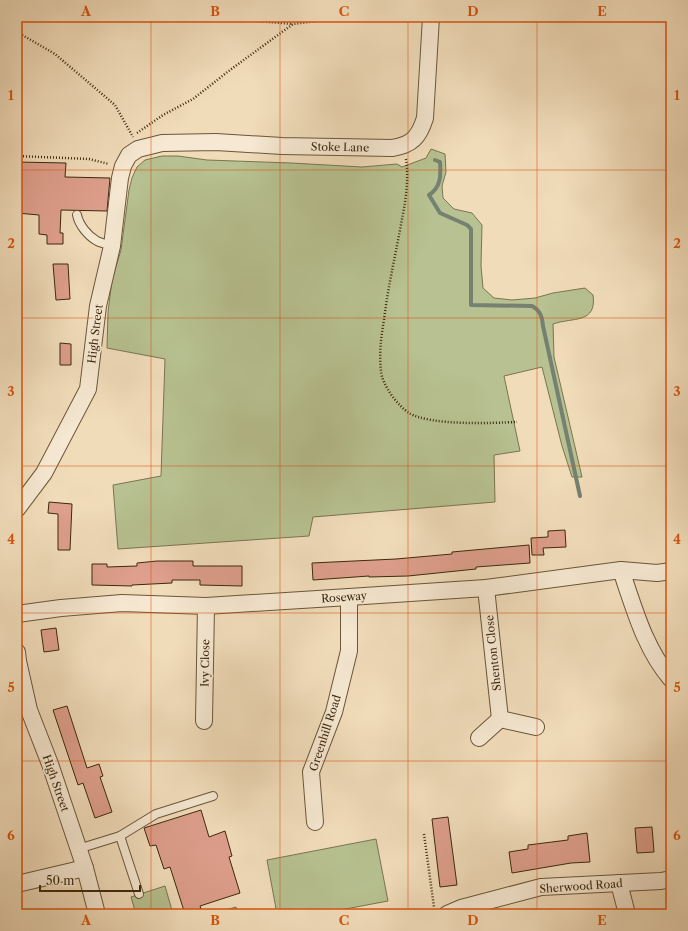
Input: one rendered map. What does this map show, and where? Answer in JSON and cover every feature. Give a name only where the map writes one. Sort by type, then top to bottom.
[{"type":"street","points":[[404,146],[421,132],[425,118],[431,17]]},
{"type":"street","name":"Stoke Lane","points":[[135,142],[216,142],[282,146],[384,148],[404,146]]},
{"type":"street","name":"High Street","points":[[17,509],[44,474],[88,389],[98,306],[112,246],[120,178],[123,166],[135,142]]},
{"type":"street","points":[[622,570],[639,624],[660,667],[671,679]]},
{"type":"street","name":"Roseway","points":[[17,614],[61,608],[122,603],[206,606],[486,588],[622,570],[657,573],[671,571]]},
{"type":"street","name":"Shenton Close","points":[[486,588],[500,719]]},
{"type":"street","name":"Greenhill Road","points":[[314,822],[311,772],[334,712],[349,651],[349,597]]},
{"type":"street","name":"Ivy Close","points":[[204,724],[206,606]]},
{"type":"street","name":"High Street","points":[[17,652],[23,711],[50,764],[85,868],[97,914]]},
{"type":"street","points":[[479,738],[500,719],[536,728]]},
{"type":"street","points":[[17,884],[85,868]]},
{"type":"street","name":"Sherwood Road","points":[[447,914],[461,908],[541,887],[661,881],[671,879]]},
{"type":"street","points":[[619,883],[627,914]]},
{"type":"lane","points":[[77,215],[81,226],[96,241],[112,246]]},
{"type":"lane","points":[[78,849],[120,836],[156,814],[213,796]]},
{"type":"lane","points":[[120,836],[139,894]]},
{"type":"path","points":[[235,17],[235,19],[293,24],[349,17]]},
{"type":"path","points":[[276,17],[299,17]]},
{"type":"path","points":[[17,32],[55,54],[115,105],[135,142],[163,115],[193,99],[293,24]]},
{"type":"path","points":[[404,146],[407,169],[405,205],[387,297],[380,352],[381,373],[397,403],[410,413],[425,419],[453,422],[517,422]]},
{"type":"path","points":[[17,156],[89,159],[109,165],[123,166]]},
{"type":"path","points":[[424,834],[436,914]]},
{"type":"green space","points":[[431,149],[445,154],[446,172],[442,186],[443,198],[454,209],[472,213],[482,225],[481,266],[483,288],[494,298],[512,300],[535,298],[553,293],[585,288],[593,295],[591,311],[587,315],[582,318],[553,324],[554,357],[582,477],[572,477],[562,446],[542,367],[504,376],[520,451],[494,455],[495,502],[313,517],[309,536],[118,549],[113,485],[161,476],[165,359],[107,348],[108,312],[112,280],[121,250],[129,190],[137,167],[145,160],[162,156],[178,156],[207,160],[362,167],[397,164],[402,167],[426,158]]},
{"type":"green space","points":[[376,839],[388,901],[319,914],[277,914],[267,860]]},
{"type":"green space","points":[[165,886],[173,914],[136,914],[131,897]]},
{"type":"green space","points":[[236,907],[238,914],[211,914]]},
{"type":"building","points":[[17,162],[66,163],[65,177],[110,178],[107,211],[61,210],[60,233],[63,233],[63,244],[47,244],[47,235],[39,234],[39,215],[17,213]]},
{"type":"building","points":[[53,264],[68,264],[70,299],[56,300]]},
{"type":"building","points":[[60,343],[71,344],[71,365],[60,365]]},
{"type":"building","points":[[49,502],[72,504],[70,550],[58,550],[58,514],[48,513]]},
{"type":"building","points":[[565,530],[566,547],[543,548],[544,555],[532,555],[531,538],[548,537],[548,531]]},
{"type":"building","points":[[529,545],[530,563],[476,567],[476,569],[408,576],[369,576],[313,580],[312,563],[396,559]]},
{"type":"building","points":[[157,561],[193,561],[193,566],[242,566],[242,586],[200,585],[200,580],[172,580],[172,583],[132,586],[92,585],[92,564],[107,564],[107,567],[137,566],[137,563]]},
{"type":"building","points":[[56,628],[59,650],[44,652],[41,630]]},
{"type":"building","points":[[67,706],[87,768],[99,764],[103,776],[100,777],[112,812],[95,818],[83,783],[78,785],[53,710]]},
{"type":"building","points":[[201,810],[209,837],[225,831],[232,856],[229,857],[240,893],[200,906],[201,909],[185,914],[170,867],[164,869],[156,845],[150,846],[144,828]]},
{"type":"building","points":[[448,817],[457,885],[440,887],[432,819]]},
{"type":"building","points":[[652,827],[654,852],[637,853],[635,828]]},
{"type":"building","points":[[587,833],[590,862],[571,863],[512,873],[509,852],[528,849],[528,845],[568,840],[568,836]]},
{"type":"waterway","points":[[435,160],[440,162],[440,176],[438,185],[429,195],[440,213],[467,225],[471,229],[471,305],[532,306],[540,314],[580,496]]}]
